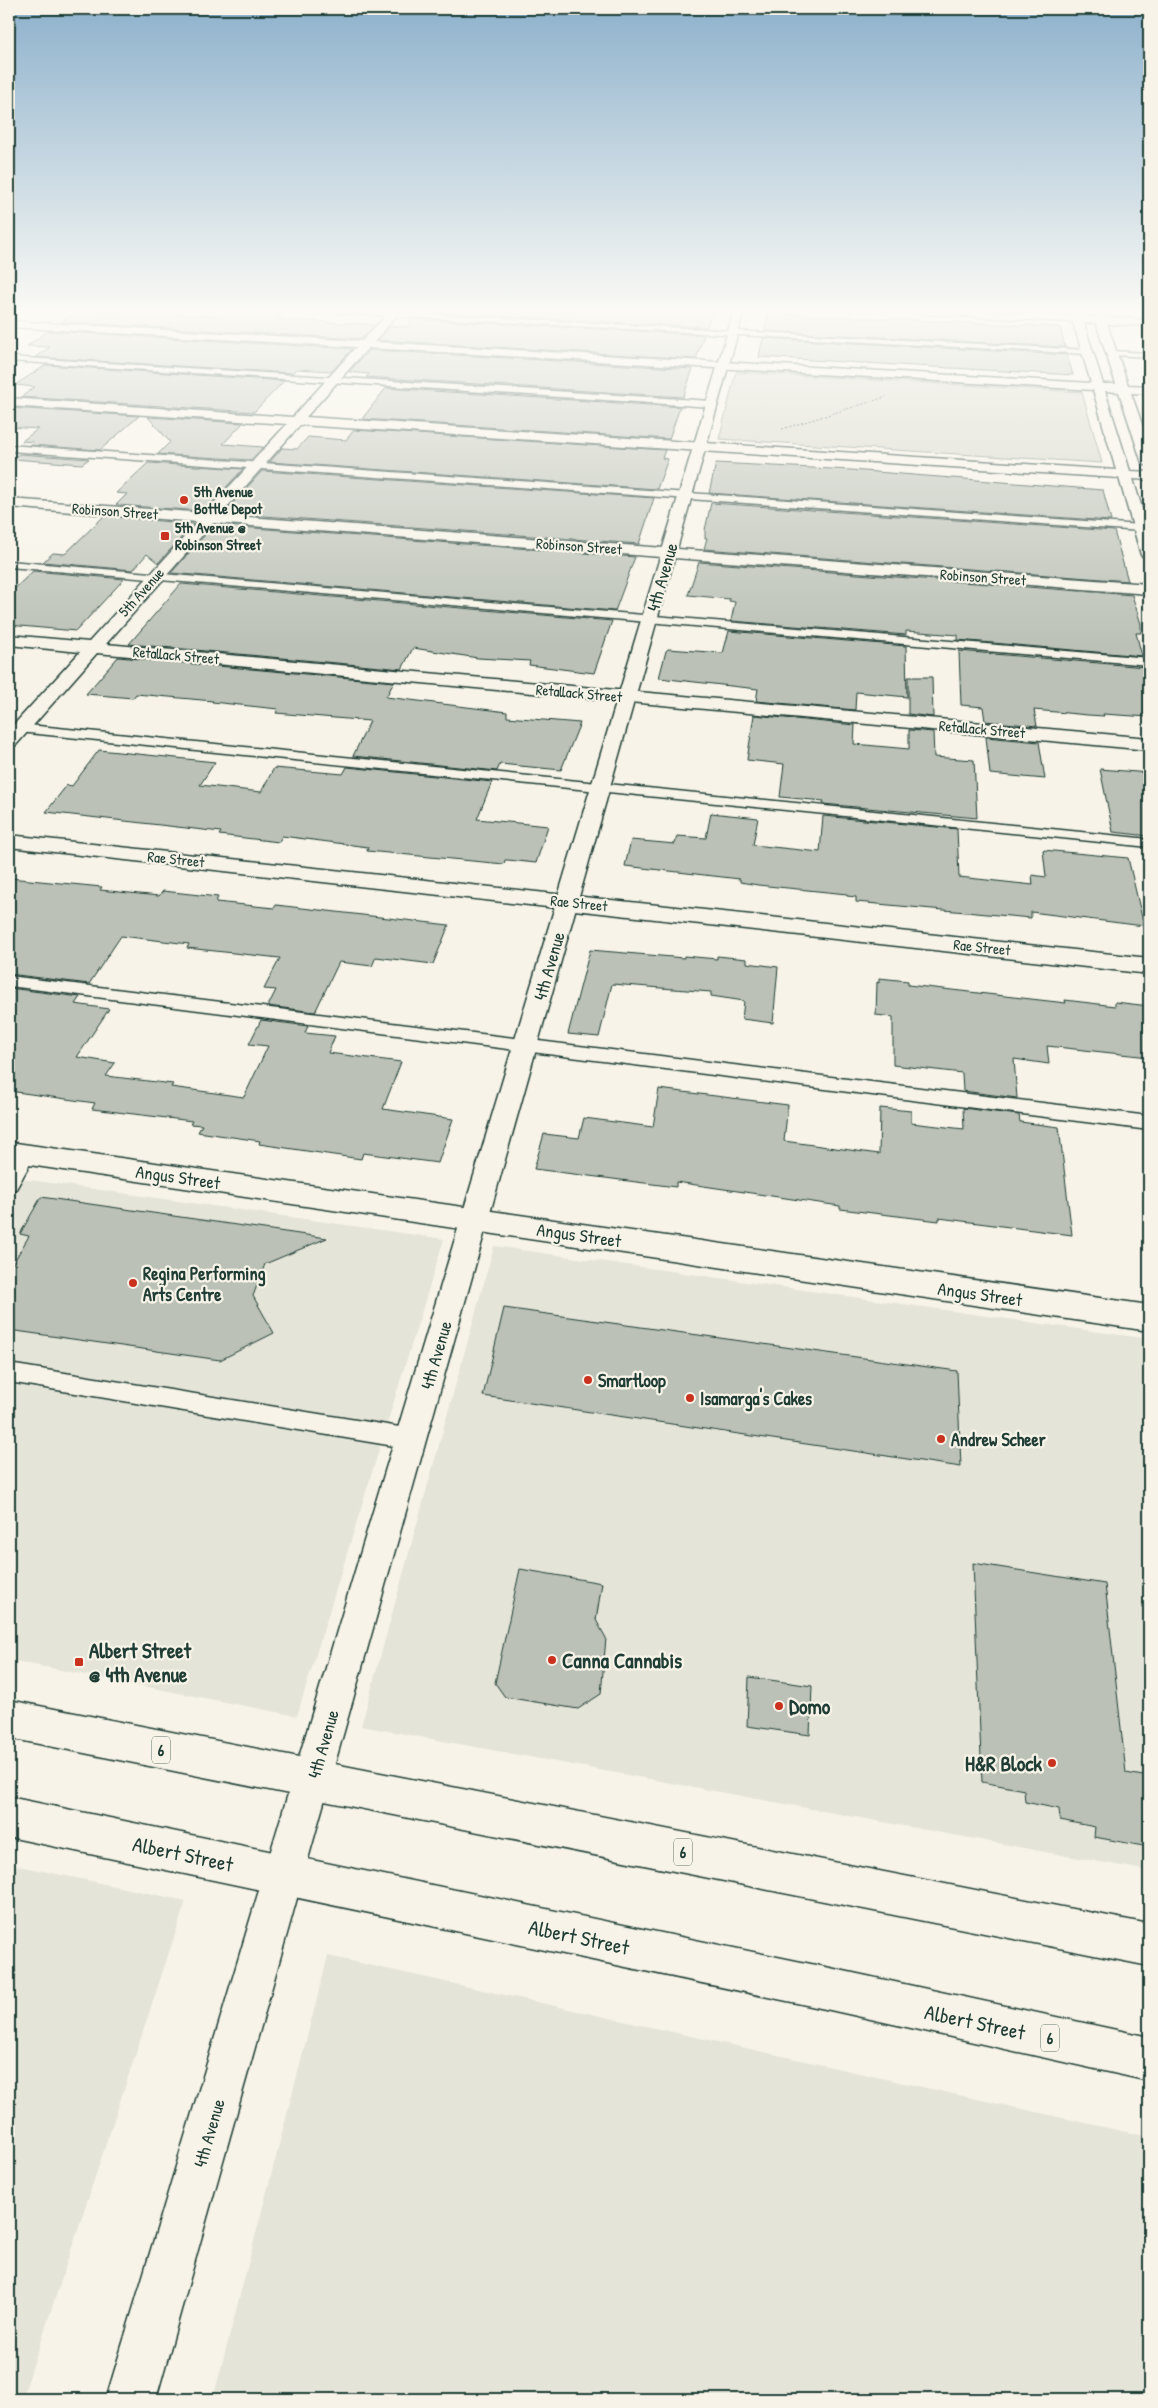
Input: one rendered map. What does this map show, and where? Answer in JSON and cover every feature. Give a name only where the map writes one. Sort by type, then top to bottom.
[{"type":"street","name":"5th Avenue","points":[[9,741],[14,728],[91,647],[293,423]]},
{"type":"street","points":[[348,423],[1149,476]]},
{"type":"street","name":"4th Avenue","points":[[131,2399],[313,1780],[706,423]]},
{"type":"street","points":[[1109,423],[1149,555]]},
{"type":"street","points":[[1143,429],[1149,463]]},
{"type":"street","name":"Robinson Street","points":[[9,503],[1149,589]]},
{"type":"street","name":"Retallack Street","points":[[9,640],[1149,744]]},
{"type":"street","name":"Rae Street","points":[[9,840],[1149,966]]},
{"type":"street","name":"Angus Street","points":[[18,1153],[1149,1318]]},
{"type":"street","name":"6","points":[[9,1719],[1149,1945]]},
{"type":"street","name":"Albert Street","points":[[9,1817],[830,1989],[1149,2059]]},
{"type":"lane","points":[[9,448],[1141,528]]},
{"type":"lane","points":[[9,564],[156,575],[649,620],[1149,662]]},
{"type":"lane","points":[[14,728],[1149,843]]},
{"type":"lane","points":[[9,981],[1149,1122]]},
{"type":"lane","points":[[9,1184],[18,1153]]},
{"type":"lane","points":[[9,1373],[412,1439]]},
{"type":"path","points":[[748,450],[751,438],[799,423]]},
{"type":"shaded area","points":[[723,423],[1091,423],[1102,463],[719,439]]},
{"type":"shaded area","points":[[9,1177],[444,1239],[297,1716],[9,1660]]},
{"type":"shaded area","points":[[494,1246],[1149,1339],[1149,1871],[361,1726]]},
{"type":"shaded area","points":[[9,1864],[186,1901],[22,2399],[9,2399]]},
{"type":"shaded area","points":[[328,1956],[1149,2137],[1149,2399],[213,2399]]},
{"type":"building","points":[[9,423],[131,423],[100,450],[30,445],[33,442],[22,441],[38,429],[9,427]]},
{"type":"building","points":[[154,423],[243,423],[223,444],[263,447],[251,460],[158,454],[170,442]]},
{"type":"building","points":[[429,423],[674,423],[669,439]]},
{"type":"building","points":[[354,430],[665,450],[662,458],[668,459],[657,489],[270,462],[282,448],[297,449],[308,437],[346,440]]},
{"type":"building","points":[[19,454],[89,459],[82,464],[12,459]]},
{"type":"building","points":[[148,463],[243,469],[204,511],[116,505],[127,494],[116,493]]},
{"type":"building","points":[[716,463],[851,470],[1103,490],[1111,521],[709,493]]},
{"type":"building","points":[[262,471],[654,498],[639,544],[224,513]]},
{"type":"building","points":[[711,503],[1114,531],[1128,581],[704,549],[707,538],[705,538],[705,530]]},
{"type":"building","points":[[104,516],[194,524],[158,563],[147,554],[133,570],[43,562],[53,553],[65,554]]},
{"type":"building","points":[[214,525],[635,557],[615,611],[171,573]]},
{"type":"building","points":[[699,562],[1132,595],[1141,624],[1141,633],[1136,633],[1142,656],[958,640],[958,635],[906,631],[906,635],[731,621],[735,602],[729,601],[730,599],[688,595]]},
{"type":"building","points":[[33,571],[124,579],[76,631],[9,625],[9,594]]},
{"type":"building","points":[[181,584],[612,621],[594,673],[529,665],[530,661],[478,658],[413,648],[402,669],[129,644]]},
{"type":"building","points":[[729,631],[906,646],[907,697],[856,692],[855,710],[756,701],[758,689],[659,678],[668,649],[723,653]]},
{"type":"building","points":[[959,651],[1145,667],[1149,683],[1149,717],[1103,714],[1104,716],[1034,710],[1037,726],[985,721],[983,707],[961,705]]},
{"type":"building","points":[[118,657],[394,682],[386,697],[507,712],[507,717],[580,723],[561,770],[500,764],[497,771],[353,756],[370,721],[276,713],[278,709],[213,701],[136,694],[133,698],[86,694]]},
{"type":"building","points":[[908,677],[932,677],[933,717],[908,714]]},
{"type":"building","points":[[754,715],[855,725],[854,744],[909,749],[909,730],[933,732],[934,757],[974,760],[977,818],[823,804],[824,801],[780,797],[784,764],[747,760]]},
{"type":"building","points":[[986,737],[1039,742],[1045,779],[990,774]]},
{"type":"building","points":[[99,750],[215,762],[200,785],[261,792],[274,768],[343,774],[347,767],[492,782],[477,819],[548,826],[536,863],[505,860],[504,864],[367,851],[368,847],[282,836],[279,842],[219,835],[221,832],[46,812],[67,785],[72,786]]},
{"type":"building","points":[[1100,769],[1149,773],[1149,836],[1113,832]]},
{"type":"building","points":[[711,813],[758,818],[753,845],[820,852],[823,816],[957,829],[959,877],[1033,885],[1032,875],[1046,877],[1043,850],[1128,858],[1144,926],[1031,912],[1031,918],[856,902],[856,897],[847,896],[847,894],[758,885],[740,882],[740,879],[625,866],[631,840],[675,844],[677,836],[706,838]]},
{"type":"building","points":[[9,878],[102,887],[100,890],[159,896],[163,891],[218,897],[216,902],[274,908],[276,905],[449,925],[433,964],[376,957],[372,966],[339,962],[315,1012],[268,1006],[276,990],[264,989],[280,958],[187,948],[189,944],[121,936],[89,984],[9,974]]},
{"type":"building","points":[[590,950],[684,958],[684,956],[717,959],[717,956],[747,959],[747,963],[778,967],[773,1023],[742,1019],[744,1001],[711,996],[711,992],[612,984],[599,1037],[568,1034]]},
{"type":"building","points":[[879,978],[908,981],[908,985],[1066,1003],[1065,1000],[1115,1006],[1115,1002],[1149,1006],[1149,1057],[1047,1046],[1049,1064],[1014,1059],[1017,1098],[963,1091],[962,1073],[893,1065],[893,1017],[876,1015],[877,982],[879,983]]},
{"type":"building","points":[[9,988],[80,997],[75,1004],[109,1009],[77,1057],[115,1063],[106,1076],[173,1084],[171,1087],[244,1097],[268,1046],[249,1044],[261,1020],[308,1026],[305,1033],[335,1036],[328,1053],[401,1062],[383,1109],[453,1119],[438,1163],[363,1153],[361,1159],[259,1144],[260,1141],[198,1132],[202,1125],[190,1124],[192,1121],[92,1109],[95,1103],[9,1091]]},
{"type":"building","points":[[659,1089],[788,1105],[784,1141],[879,1154],[880,1108],[911,1111],[911,1123],[964,1129],[963,1108],[1019,1115],[1020,1122],[1059,1127],[1072,1235],[939,1218],[939,1221],[840,1209],[840,1206],[676,1182],[676,1187],[534,1169],[544,1134],[579,1138],[584,1118],[653,1127]]},
{"type":"building","name":"Regina Performing Arts Centre","points":[[41,1197],[327,1238],[265,1264],[253,1296],[274,1333],[220,1360],[9,1330],[9,1270],[29,1236],[20,1234]]},
{"type":"building","points":[[504,1308],[957,1371],[961,1467],[483,1396]]},
{"type":"building","points":[[973,1563],[1105,1584],[1126,1773],[1149,1777],[1149,1847],[1094,1837],[1095,1827],[1060,1820],[1059,1809],[1025,1802],[1024,1790],[982,1782]]},
{"type":"building","name":"Canna Cannabis","points":[[520,1569],[602,1583],[596,1620],[606,1638],[601,1694],[578,1709],[505,1697],[495,1683]]},
{"type":"building","name":"Domo","points":[[749,1677],[812,1686],[810,1735],[747,1726]]},
{"type":"place","name":"5th Avenue Bottle Depot","points":[[184,500]]},
{"type":"place","name":"5th Avenue @ Robinson Street","points":[[165,536]]},
{"type":"place","name":"Regina Performing Arts Centre","points":[[133,1283]]},
{"type":"place","name":"Smartloop","points":[[588,1380]]},
{"type":"place","name":"Isamarga's Cakes","points":[[690,1398]]},
{"type":"place","name":"Andrew Scheer","points":[[941,1439]]},
{"type":"place","name":"Canna Cannabis","points":[[552,1660]]},
{"type":"place","name":"Albert Street @ 4th Avenue","points":[[79,1662]]},
{"type":"place","name":"Domo","points":[[779,1706]]},
{"type":"place","name":"H&R Block","points":[[1052,1763]]}]
